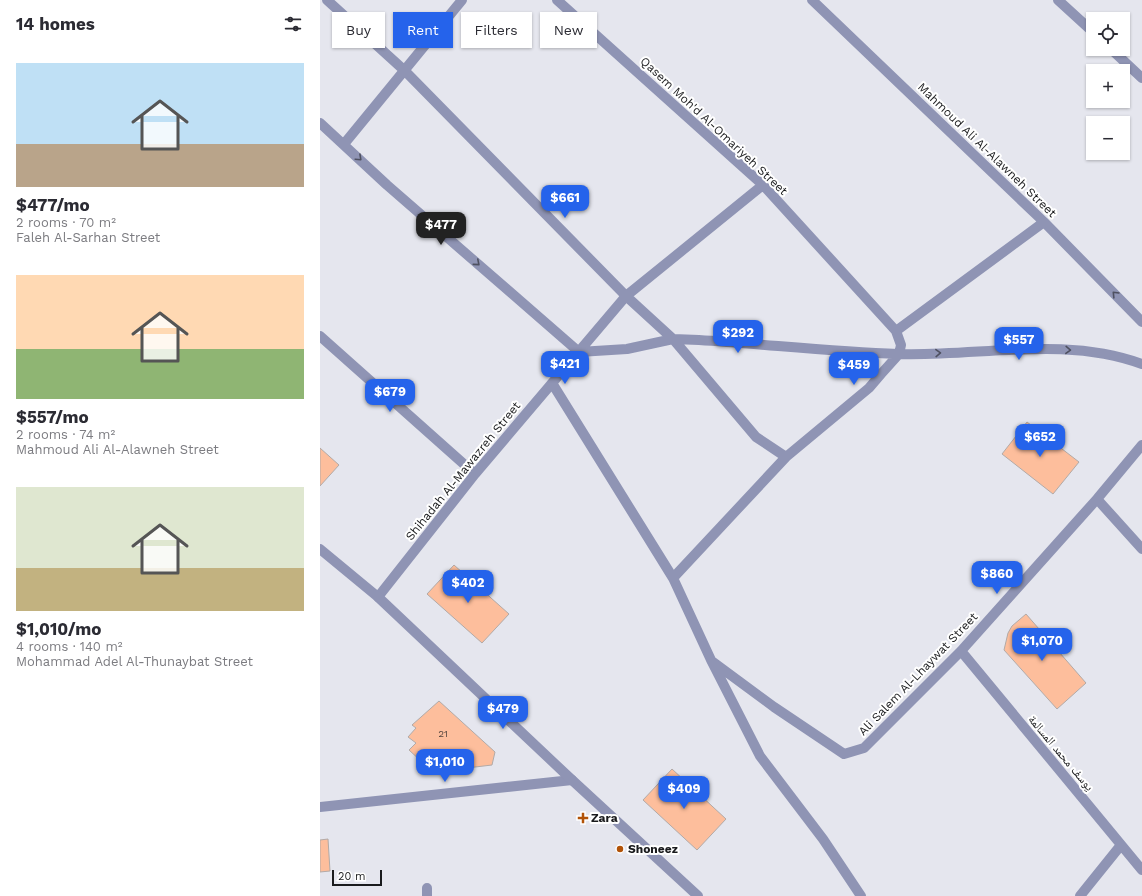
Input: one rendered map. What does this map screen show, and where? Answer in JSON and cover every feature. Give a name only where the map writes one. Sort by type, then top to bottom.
[{"type":"street","points":[[327,0],[405,71],[626,296],[673,339],[756,437],[786,457]]},
{"type":"street","points":[[344,144],[462,0]]},
{"type":"street","name":"Qasem Moh'd Al-Omariyeh Street","points":[[557,0],[763,185],[896,331]]},
{"type":"street","name":"Mahmoud Ali Al-Alawneh Street","points":[[812,0],[1044,222],[1142,322]]},
{"type":"street","points":[[1058,0],[1086,26]]},
{"type":"street","points":[[1118,56],[1142,78]]},
{"type":"street","points":[[320,123],[387,185],[579,352],[627,349],[673,339],[899,354],[1034,349],[1066,350],[1114,356],[1142,364]]},
{"type":"street","name":"Shihadah Al-Mawazreh Street","points":[[378,597],[475,474],[626,296],[763,185]]},
{"type":"street","points":[[673,578],[786,457],[869,388],[899,354],[901,345],[896,331],[1044,222]]},
{"type":"street","points":[[320,336],[475,474]]},
{"type":"street","points":[[552,383],[673,578],[711,660],[760,756],[823,839],[861,896]]},
{"type":"street","name":"Ali Salem Al-Lhaywat Street","points":[[711,660],[774,707],[844,754],[864,748],[961,651],[1097,499],[1142,445]]},
{"type":"street","points":[[1097,499],[1142,549]]},
{"type":"street","points":[[320,548],[378,597],[572,780],[698,896]]},
{"type":"street","name":"يوسف محمد المسالمة","points":[[961,651],[1142,870]]},
{"type":"street","points":[[320,807],[572,780]]},
{"type":"street","points":[[1080,896],[1121,845]]},
{"type":"building","points":[[1027,422],[1079,462],[1053,494],[1002,454]]},
{"type":"building","points":[[320,448],[339,465],[320,486]]},
{"type":"building","points":[[454,565],[509,614],[482,643],[427,594]]},
{"type":"building","points":[[1026,614],[1086,683],[1057,709],[1004,650],[1008,633],[1012,626]]},
{"type":"building","points":[[439,701],[495,752],[492,765],[433,772],[409,750],[416,743],[408,737],[416,728],[412,725]]},
{"type":"building","points":[[672,769],[726,819],[697,850],[643,800]]},
{"type":"building","points":[[328,839],[330,871],[320,872],[320,840]]},
{"type":"place","name":"Zara","points":[[583,818]]},
{"type":"place","name":"Shoneez","points":[[620,849]]}]
